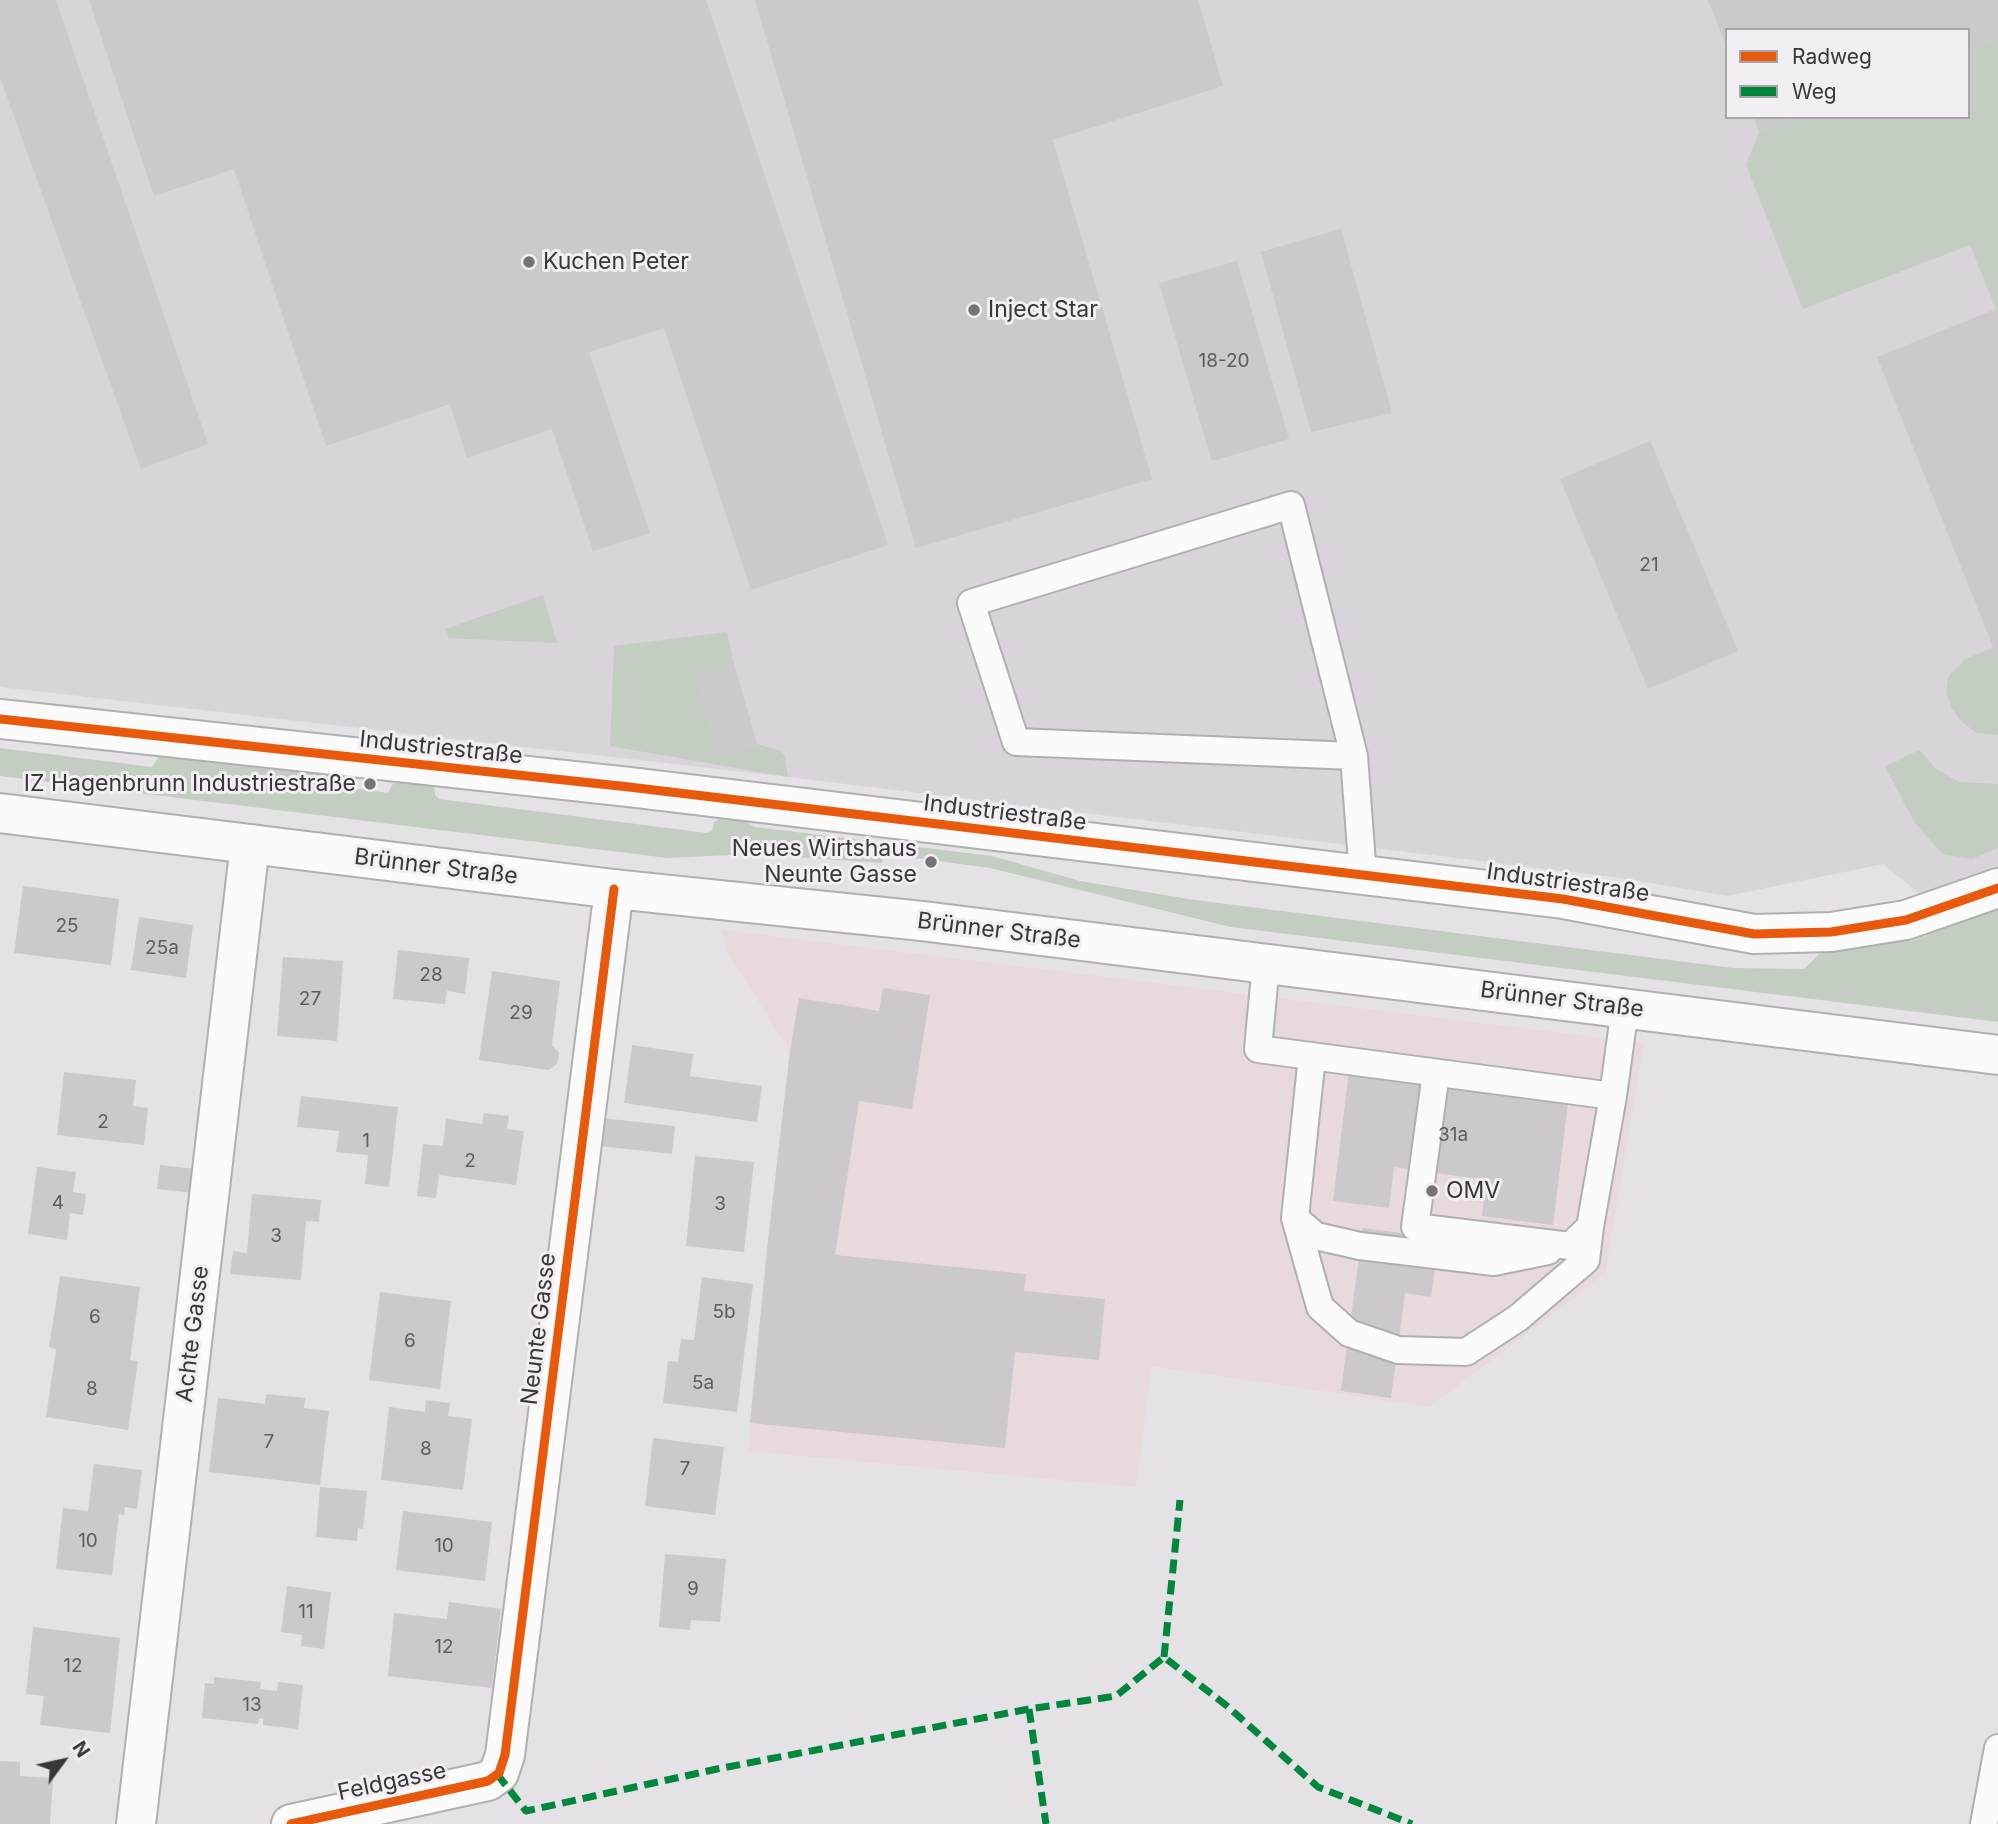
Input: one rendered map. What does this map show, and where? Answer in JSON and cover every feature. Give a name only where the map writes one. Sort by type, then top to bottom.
[{"type":"street","name":"Industriestraße","points":[[0,719],[642,789],[1563,899],[1754,934],[1831,932],[1906,920],[1998,888]]},
{"type":"street","name":"Brünner Straße","points":[[0,813],[614,889],[936,922],[1998,1055]]},
{"type":"street","name":"Achte Gasse","points":[[136,1824],[250,844]]},
{"type":"street","name":"Neunte Gasse","points":[[499,1773],[505,1755],[614,889]]},
{"type":"street","name":"Feldgasse","points":[[290,1824],[488,1781],[499,1773]]},
{"type":"lane","points":[[1354,756],[1016,742],[971,603],[1291,505],[1354,756],[1363,876]]},
{"type":"lane","points":[[1266,963],[1258,1049],[1613,1096]]},
{"type":"lane","points":[[1312,1056],[1295,1218],[1320,1307],[1349,1333],[1398,1350],[1466,1352],[1518,1318],[1586,1260],[1625,1009]]},
{"type":"lane","points":[[1436,1073],[1415,1227],[1570,1246]]},
{"type":"lane","points":[[1295,1218],[1316,1236],[1360,1246],[1494,1262],[1570,1246],[1590,1227]]},
{"type":"lane","points":[[1984,1824],[1998,1748]]},
{"type":"shaded area","points":[[0,0],[1998,0],[1998,958],[1883,864],[1727,896],[1621,878],[788,777],[0,687]]},
{"type":"shaded area","points":[[1998,40],[1998,314],[1970,245],[1803,309],[1746,165],[1759,132],[1792,119],[1970,119],[1970,50]]},
{"type":"shaded area","points":[[543,595],[557,643],[449,638],[445,629]]},
{"type":"shaded area","points":[[727,632],[734,664],[695,675],[718,756],[757,744],[778,750],[784,754],[788,777],[610,746],[614,646]]},
{"type":"shaded area","points":[[1993,647],[1998,655],[1998,735],[1977,733],[1962,722],[1952,709],[1946,692],[1948,677],[1964,660]]},
{"type":"shaded area","points":[[0,748],[152,767],[161,754],[344,777],[347,787],[388,793],[398,781],[434,784],[435,795],[439,799],[707,833],[712,831],[714,822],[719,819],[744,821],[755,827],[992,856],[1080,881],[1195,900],[1733,968],[1804,969],[1819,954],[1914,940],[1998,908],[1998,1022],[1231,927],[990,868],[884,854],[882,863],[751,854],[668,858],[0,776]]},
{"type":"shaded area","points":[[1919,750],[1937,770],[1960,782],[1998,784],[1998,848],[1972,859],[1943,854],[1915,823],[1885,767]]},
{"type":"shaded area","points":[[723,930],[1644,1043],[1605,1274],[1430,1407],[1152,1366],[1136,1487],[748,1451],[767,1249],[790,1051],[725,949]]},
{"type":"building","points":[[0,0],[56,0],[208,444],[141,469],[0,77]]},
{"type":"building","name":"Kuchen Peter","points":[[89,0],[706,0],[888,545],[751,590],[664,328],[589,352],[650,533],[593,551],[552,429],[467,458],[450,404],[326,446],[234,169],[154,196]]},
{"type":"building","name":"Inject Star","points":[[755,0],[1198,0],[1223,86],[1053,140],[1152,479],[916,548]]},
{"type":"building","points":[[1708,0],[1998,0],[1998,40],[1970,50],[1970,28],[1725,28],[1725,43]]},
{"type":"building","points":[[1754,119],[1792,119],[1759,132]]},
{"type":"building","points":[[1341,229],[1392,413],[1311,432],[1261,252]]},
{"type":"building","points":[[1237,261],[1289,439],[1212,461],[1159,283]]},
{"type":"building","points":[[1996,309],[1998,314],[1998,659],[1877,357]]},
{"type":"building","points":[[1650,441],[1738,651],[1648,689],[1560,479]]},
{"type":"building","points":[[734,664],[757,744],[718,756],[694,675]]},
{"type":"building","points":[[23,886],[119,899],[111,965],[14,953]]},
{"type":"building","points":[[139,917],[193,925],[186,978],[131,970]]},
{"type":"building","points":[[398,950],[469,958],[465,994],[447,991],[445,1004],[393,999]]},
{"type":"building","points":[[283,957],[343,961],[337,1041],[277,1036]]},
{"type":"building","points":[[492,971],[560,981],[552,1045],[559,1053],[557,1064],[549,1070],[479,1060]]},
{"type":"building","points":[[883,988],[930,995],[912,1109],[859,1101],[835,1255],[1026,1274],[1024,1291],[1105,1299],[1099,1360],[1015,1352],[1005,1448],[750,1423],[767,1249],[790,1051],[799,998],[879,1011]]},
{"type":"building","points":[[632,1045],[693,1054],[690,1076],[762,1086],[757,1122],[624,1103]]},
{"type":"building","points":[[1350,1063],[1568,1103],[1553,1225],[1482,1216],[1486,1180],[1394,1167],[1389,1208],[1333,1201]]},
{"type":"building","points":[[64,1072],[136,1080],[133,1106],[148,1108],[144,1145],[57,1135]]},
{"type":"building","points":[[301,1096],[398,1107],[389,1187],[365,1184],[368,1155],[336,1152],[339,1131],[297,1127]]},
{"type":"building","points":[[484,1113],[509,1116],[507,1129],[524,1131],[516,1185],[439,1175],[436,1198],[417,1196],[423,1144],[443,1146],[446,1119],[482,1124]]},
{"type":"building","points":[[602,1118],[675,1126],[672,1154],[599,1146]]},
{"type":"building","points":[[695,1156],[754,1162],[744,1252],[686,1246]]},
{"type":"building","points":[[160,1165],[196,1169],[193,1193],[157,1189]]},
{"type":"building","points":[[37,1167],[76,1172],[73,1192],[86,1194],[83,1215],[70,1213],[67,1240],[28,1234]]},
{"type":"building","points":[[252,1194],[321,1200],[319,1222],[306,1221],[301,1280],[230,1274],[233,1251],[247,1253]]},
{"type":"building","points":[[1363,1228],[1439,1238],[1431,1297],[1405,1293],[1391,1398],[1341,1391]]},
{"type":"building","points":[[60,1276],[140,1287],[130,1360],[138,1361],[128,1430],[46,1417],[56,1349],[49,1347]]},
{"type":"building","points":[[702,1277],[753,1284],[737,1412],[663,1403],[668,1361],[678,1362],[681,1339],[694,1340]]},
{"type":"building","points":[[380,1292],[451,1301],[440,1389],[369,1380]]},
{"type":"building","points":[[266,1394],[305,1398],[304,1408],[329,1411],[320,1485],[209,1472],[218,1398],[265,1404]]},
{"type":"building","points":[[426,1400],[450,1403],[448,1416],[472,1419],[463,1490],[381,1480],[389,1407],[425,1412]]},
{"type":"building","points":[[653,1438],[724,1447],[715,1515],[645,1506]]},
{"type":"building","points":[[94,1464],[142,1470],[137,1509],[125,1507],[124,1515],[119,1514],[112,1575],[56,1569],[63,1508],[88,1511]]},
{"type":"building","points":[[320,1487],[367,1491],[363,1529],[358,1528],[357,1541],[316,1537]]},
{"type":"building","points":[[403,1511],[492,1522],[485,1581],[396,1570]]},
{"type":"building","points":[[665,1554],[726,1559],[720,1622],[691,1620],[690,1630],[659,1627]]},
{"type":"building","points":[[287,1586],[331,1592],[324,1649],[301,1646],[302,1635],[281,1632]]},
{"type":"building","points":[[449,1602],[501,1609],[492,1688],[388,1676],[394,1613],[447,1619]]},
{"type":"building","points":[[33,1627],[120,1638],[110,1733],[40,1725],[44,1696],[26,1694]]},
{"type":"building","points":[[214,1677],[261,1682],[260,1689],[277,1691],[278,1682],[303,1685],[298,1729],[263,1725],[263,1719],[259,1718],[258,1724],[202,1718],[205,1683],[214,1684]]},
{"type":"building","points":[[0,1761],[20,1762],[20,1776],[53,1778],[50,1824],[0,1824]]},
{"type":"marked path","points":[[1164,1657],[1180,1500]]},
{"type":"marked path","points":[[497,1774],[526,1811],[717,1769],[1029,1709],[1116,1696],[1164,1657],[1227,1706],[1318,1787],[1412,1824]]},
{"type":"marked path","points":[[1029,1709],[1046,1824]]},
{"type":"cycle path","points":[[0,719],[629,787],[1563,899],[1754,934],[1831,932],[1906,920],[1998,888]]},
{"type":"cycle path","points":[[291,1824],[488,1781],[499,1773],[505,1755],[614,889]]},
{"type":"place","name":"Kuchen Peter","points":[[529,262]]},
{"type":"place","name":"Inject Star","points":[[974,310]]},
{"type":"place","name":"IZ Hagenbrunn Industriestraße","points":[[370,784]]},
{"type":"place","name":"Neues Wirtshaus Neunte Gasse","points":[[931,862]]},
{"type":"place","name":"OMV","points":[[1432,1191]]}]
